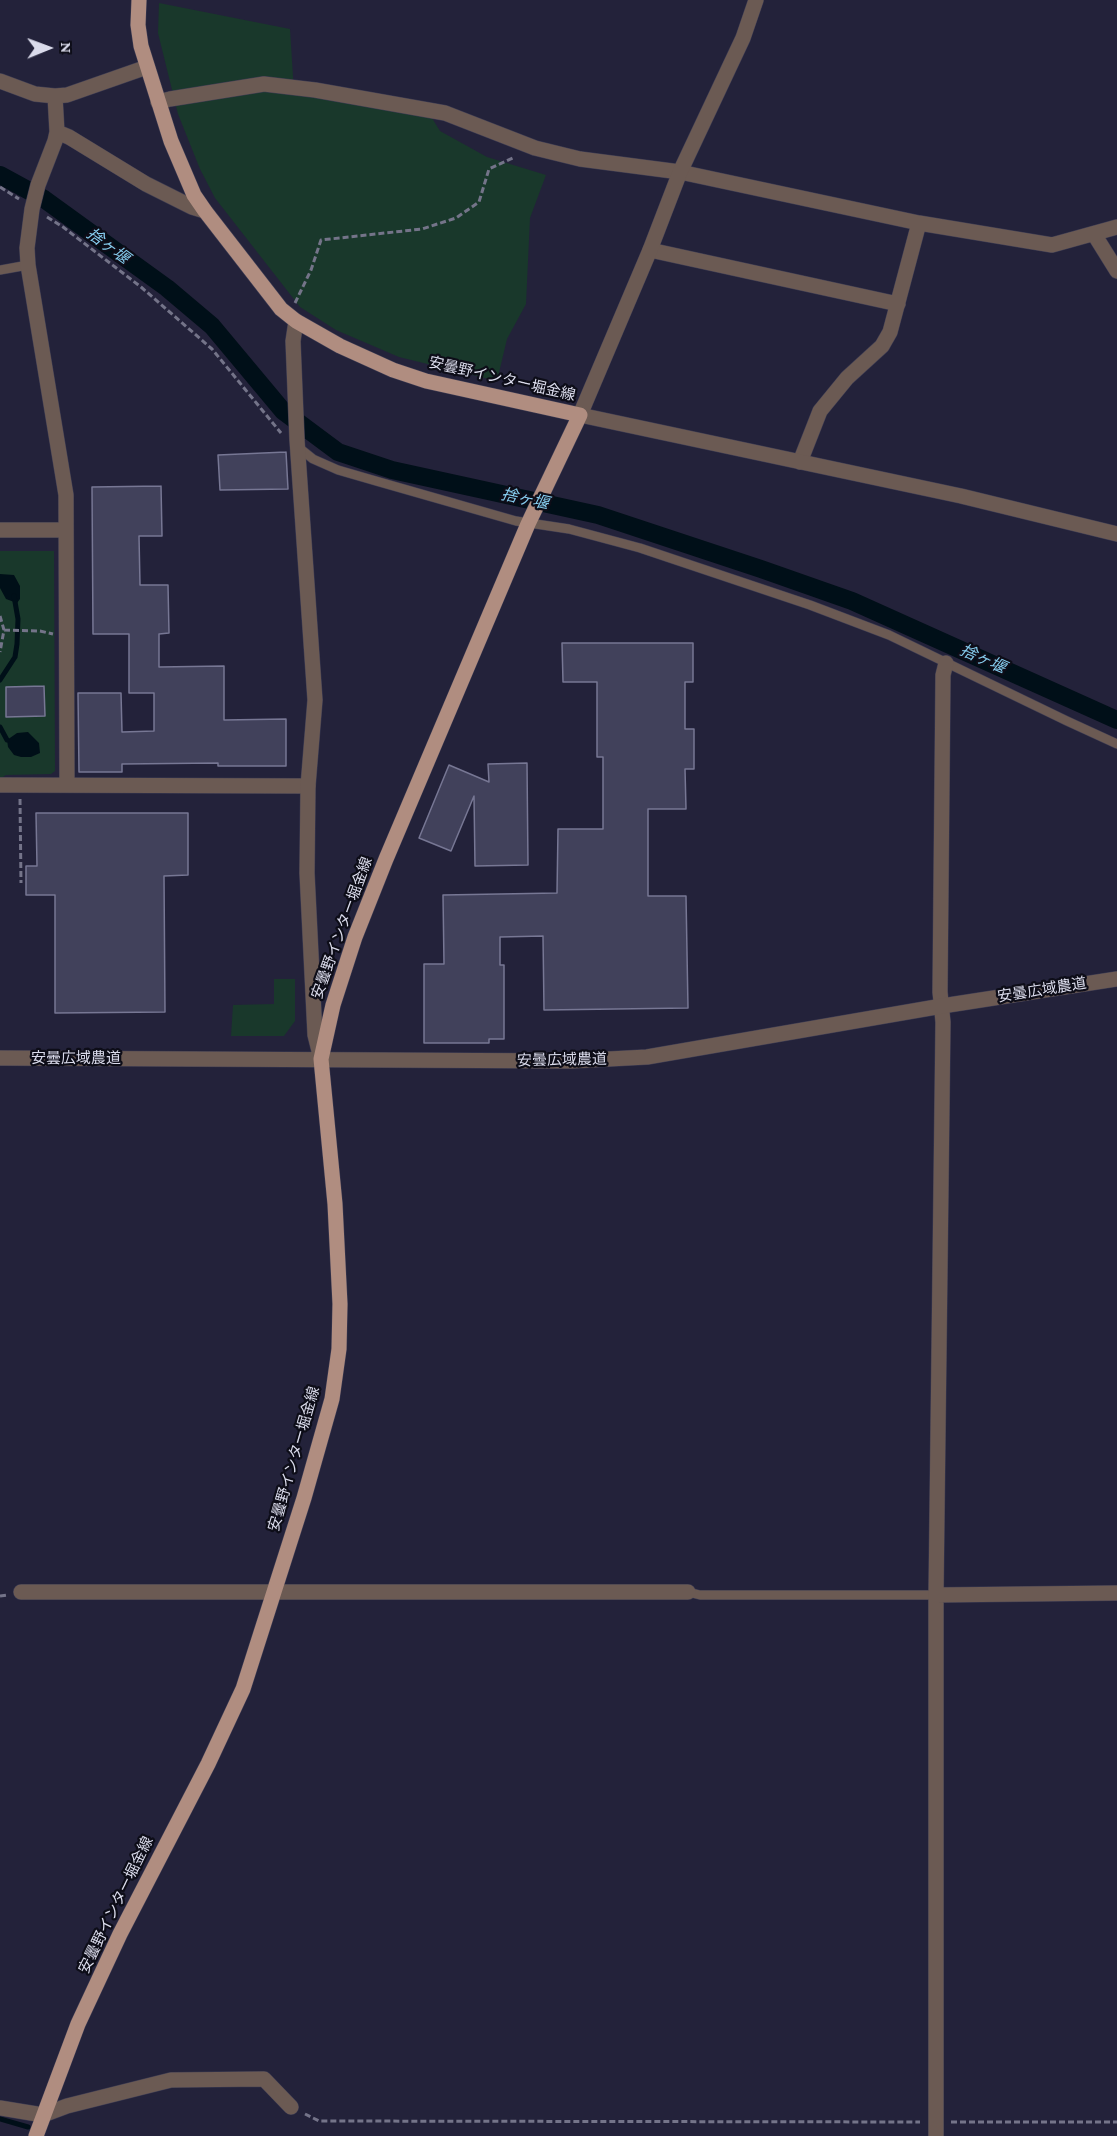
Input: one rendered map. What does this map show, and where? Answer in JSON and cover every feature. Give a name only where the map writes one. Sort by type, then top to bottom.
[{"type":"main road","name":"安曇野インター堀金線","points":[[36,2136],[78,2024],[120,1934],[208,1764],[243,1689],[274,1591],[332,1400],[339,1349],[340,1304],[335,1204],[321,1059],[333,1005],[355,937],[529,521],[580,415],[426,381],[393,370],[340,346],[295,314],[281,309],[205,211],[189,184],[171,141],[141,46],[138,25],[139,0]]},
{"type":"street","points":[[756,0],[743,38],[680,172],[650,250],[580,415],[961,496],[1117,534]]},
{"type":"street","points":[[0,81],[35,94],[67,95],[147,67]]},
{"type":"street","points":[[158,102],[264,84],[315,90],[445,113],[535,148],[580,159],[680,172],[919,223],[1052,245],[1117,227]]},
{"type":"street","points":[[55,96],[57,132],[33,206],[28,231],[28,265],[66,495],[68,785]]},
{"type":"street","points":[[57,132],[146,184],[205,211]]},
{"type":"street","points":[[800,462],[820,411],[847,378],[882,346],[890,332],[919,223]]},
{"type":"street","points":[[1094,234],[1117,271]]},
{"type":"street","points":[[650,250],[898,304]]},
{"type":"street","points":[[295,314],[293,341],[297,410],[293,441],[315,700],[308,786],[307,873],[315,1035],[321,1059]]},
{"type":"street","points":[[0,530],[66,530]]},
{"type":"street","points":[[937,2129],[936,1595],[942,1006],[940,992],[942,675],[946,663]]},
{"type":"street","points":[[0,785],[308,786]]},
{"type":"street","name":"安曇広域農道","points":[[0,1058],[571,1060],[648,1057],[942,1006],[1117,979]]},
{"type":"street","points":[[21,1592],[688,1592]]},
{"type":"street","points":[[936,1595],[1117,1593]]},
{"type":"street","points":[[0,2108],[43,2115],[67,2106],[171,2080],[264,2079],[291,2107]]},
{"type":"lane","points":[[0,270],[28,265]]},
{"type":"lane","points":[[293,441],[314,459],[338,470],[436,499],[569,529],[640,548],[810,604],[889,635],[1117,744]]},
{"type":"lane","points":[[688,1592],[700,1595],[936,1595]]},
{"type":"path","points":[[295,314],[321,240],[422,229],[456,218],[480,202],[489,169],[535,148]]},
{"type":"path","points":[[0,187],[63,227],[141,287],[212,349],[293,441]]},
{"type":"path","points":[[0,616],[4,630],[0,652]]},
{"type":"path","points":[[4,630],[40,631],[57,635]]},
{"type":"path","points":[[20,785],[21,884]]},
{"type":"path","points":[[291,2107],[319,2121],[937,2129],[1117,2122]]},
{"type":"green space","points":[[159,3],[290,29],[294,92],[422,102],[440,131],[487,157],[546,175],[530,218],[526,304],[507,339],[497,381],[399,357],[336,330],[300,307],[215,198],[200,169],[178,114],[158,33]]},
{"type":"green space","points":[[0,551],[54,551],[55,771],[51,774],[6,775],[0,779]]},
{"type":"green space","points":[[274,979],[295,979],[295,1021],[284,1036],[231,1036],[233,1005],[274,1004]]},
{"type":"shaded area","points":[[0,574],[14,575],[20,586],[20,599],[17,603],[6,599],[0,588]]},
{"type":"shaded area","points":[[28,732],[39,743],[40,753],[31,757],[14,755],[8,747],[7,740],[17,733]]},
{"type":"building","points":[[286,452],[288,489],[220,490],[218,455]]},
{"type":"building","points":[[161,486],[162,536],[139,536],[140,585],[168,585],[169,633],[159,634],[159,667],[224,666],[224,720],[286,719],[286,766],[218,766],[218,763],[122,764],[122,772],[79,772],[78,693],[121,693],[122,732],[154,731],[154,693],[129,693],[129,634],[93,634],[92,487]]},
{"type":"building","points":[[562,643],[693,643],[693,682],[685,682],[685,729],[694,729],[694,769],[685,769],[686,809],[648,809],[648,896],[686,896],[688,1008],[544,1010],[543,936],[500,937],[500,965],[504,965],[504,1039],[489,1039],[489,1043],[424,1043],[424,964],[444,964],[443,895],[557,893],[558,829],[603,829],[603,757],[597,757],[597,682],[563,682]]},
{"type":"building","points":[[44,686],[45,716],[6,717],[6,687]]},
{"type":"building","points":[[527,763],[528,865],[475,866],[474,796],[451,851],[419,838],[449,765],[489,782],[488,764]]},
{"type":"building","points":[[36,813],[188,813],[188,875],[164,876],[165,1012],[55,1013],[55,895],[26,895],[26,866],[37,866]]},
{"type":"waterway","name":"捨ヶ堰","points":[[0,175],[44,199],[167,288],[212,326],[283,411],[338,452],[392,470],[598,515],[761,569],[852,601],[1117,720]]},
{"type":"waterway","points":[[0,680],[15,657],[18,619],[14,596]]},
{"type":"waterway","points":[[0,727],[7,740]]},
{"type":"waterway","points":[[0,2119],[28,2127]]}]
